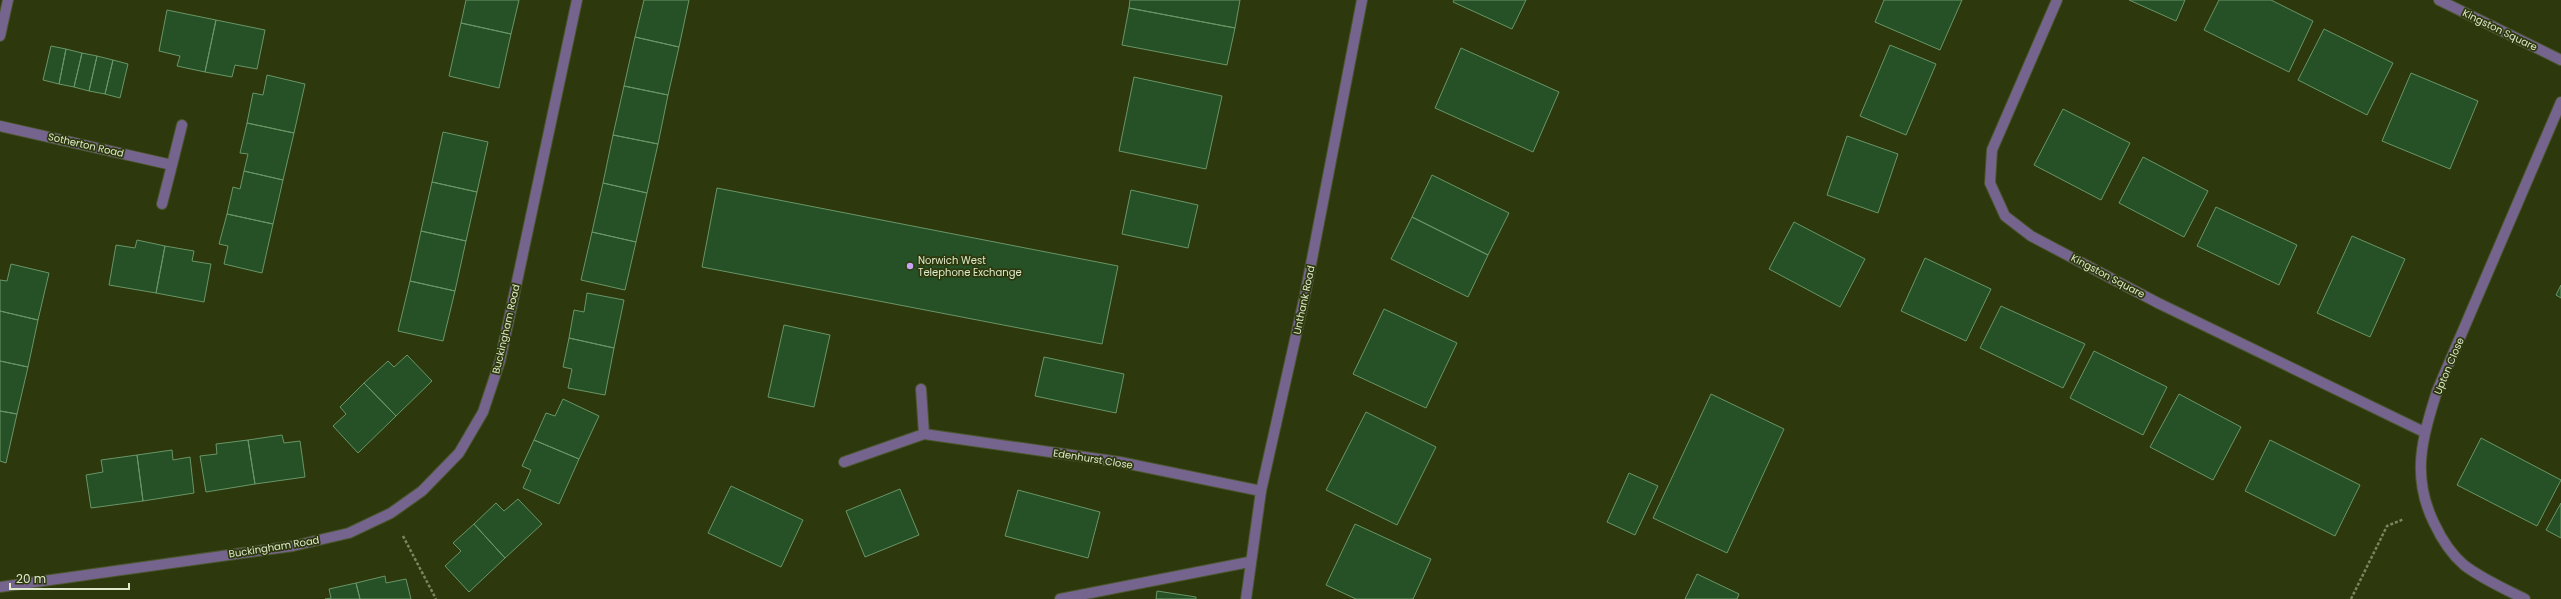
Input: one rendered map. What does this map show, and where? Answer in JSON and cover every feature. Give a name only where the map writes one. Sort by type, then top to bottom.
[{"type":"street","points":[[0,36],[8,0]]},
{"type":"street","name":"Buckingham Road","points":[[0,587],[293,546],[349,533],[391,513],[422,491],[459,452],[483,412],[500,361],[577,0]]},
{"type":"street","name":"Unthank Road","points":[[1246,599],[1249,562],[1261,491],[1305,295],[1362,0]]},
{"type":"street","name":"Kingston Square","points":[[2057,0],[1992,150],[1990,183],[2006,216],[2031,236],[2158,303],[2424,432]]},
{"type":"street","name":"Kingston Square","points":[[2439,0],[2561,60]]},
{"type":"street","name":"Upton Close","points":[[2525,599],[2464,564],[2441,539],[2427,509],[2420,484],[2420,461],[2424,432],[2438,391],[2561,102]]},
{"type":"street","points":[[162,204],[182,125]]},
{"type":"street","name":"Sotherton Road","points":[[0,126],[172,164]]},
{"type":"street","points":[[921,389],[924,434]]},
{"type":"street","name":"Edenhurst Close","points":[[844,462],[924,434],[1120,462],[1261,491]]},
{"type":"street","points":[[1060,599],[1249,562]]},
{"type":"path","points":[[2351,599],[2387,526],[2427,509]]},
{"type":"path","points":[[391,513],[436,599]]},
{"type":"building","points":[[466,0],[519,0],[511,34],[461,23]]},
{"type":"building","points":[[644,0],[689,0],[679,47],[635,37]]},
{"type":"building","points":[[1130,0],[1240,0],[1235,28],[1129,8]]},
{"type":"building","points":[[1454,0],[1526,0],[1512,29],[1453,2]]},
{"type":"building","points":[[1884,0],[1962,0],[1940,50],[1875,22]]},
{"type":"building","points":[[2129,0],[2185,0],[2176,21]]},
{"type":"building","points":[[2219,0],[2271,0],[2313,21],[2289,72],[2204,30]]},
{"type":"building","points":[[1129,8],[1235,28],[1227,65],[1122,45]]},
{"type":"building","points":[[167,10],[216,20],[205,72],[177,66],[180,56],[159,51]]},
{"type":"building","points":[[216,20],[265,30],[257,69],[235,65],[232,77],[205,72]]},
{"type":"building","points":[[461,23],[511,34],[499,88],[449,76]]},
{"type":"building","points":[[2324,29],[2393,63],[2367,115],[2298,80]]},
{"type":"building","points":[[635,37],[679,47],[668,95],[624,86]]},
{"type":"building","points":[[1890,45],[1936,64],[1906,135],[1860,116]]},
{"type":"building","points":[[51,46],[66,49],[59,84],[43,80]]},
{"type":"building","points":[[1461,48],[1559,92],[1533,152],[1435,108]]},
{"type":"building","points":[[66,49],[82,53],[74,87],[59,84]]},
{"type":"building","points":[[82,53],[97,56],[89,91],[74,87]]},
{"type":"building","points":[[97,56],[113,60],[105,94],[89,91]]},
{"type":"building","points":[[113,60],[128,64],[120,98],[105,94]]},
{"type":"building","points":[[2411,73],[2478,101],[2450,169],[2382,141]]},
{"type":"building","points":[[267,75],[305,84],[294,133],[247,123],[253,93],[263,95]]},
{"type":"building","points":[[1134,77],[1222,96],[1206,169],[1119,151]]},
{"type":"building","points":[[624,86],[668,95],[658,144],[613,135]]},
{"type":"building","points":[[2063,109],[2130,143],[2101,200],[2034,165]]},
{"type":"building","points":[[247,123],[294,133],[283,180],[244,171],[248,154],[240,153]]},
{"type":"building","points":[[443,132],[488,142],[477,192],[432,182]]},
{"type":"building","points":[[613,135],[658,144],[647,193],[603,183]]},
{"type":"building","points":[[1847,136],[1898,154],[1878,213],[1827,195]]},
{"type":"building","points":[[2143,157],[2208,191],[2184,237],[2119,203]]},
{"type":"building","points":[[244,171],[283,180],[273,224],[227,214],[233,187],[240,189]]},
{"type":"building","points":[[1432,175],[1509,213],[1488,255],[1412,217]]},
{"type":"building","points":[[432,182],[477,192],[466,241],[421,231]]},
{"type":"building","points":[[603,183],[647,193],[636,242],[592,232]]},
{"type":"building","name":"Norwich West Telephone Exchange","points":[[717,188],[1118,266],[1102,344],[702,267]]},
{"type":"building","points":[[1131,190],[1198,205],[1188,248],[1122,234]]},
{"type":"building","points":[[2216,207],[2297,245],[2279,285],[2197,246]]},
{"type":"building","points":[[227,214],[273,224],[262,273],[224,264],[228,246],[219,244]]},
{"type":"building","points":[[1412,217],[1488,255],[1468,297],[1391,259]]},
{"type":"building","points":[[1794,222],[1865,259],[1840,307],[1769,269]]},
{"type":"building","points":[[421,231],[466,241],[455,291],[410,281]]},
{"type":"building","points":[[592,232],[636,242],[625,290],[581,280]]},
{"type":"building","points":[[2352,236],[2405,259],[2370,337],[2317,313]]},
{"type":"building","points":[[137,240],[165,246],[156,293],[109,285],[116,245],[135,248]]},
{"type":"building","points":[[165,246],[194,251],[192,261],[211,264],[204,302],[156,293]]},
{"type":"building","points":[[1925,258],[1991,289],[1966,341],[1901,311]]},
{"type":"building","points":[[11,264],[49,273],[38,320],[0,311],[0,280],[7,281]]},
{"type":"building","points":[[410,281],[455,291],[443,341],[398,331]]},
{"type":"building","points":[[2561,285],[2561,298],[2556,295]]},
{"type":"building","points":[[587,293],[624,300],[614,348],[569,338],[574,310],[584,312]]},
{"type":"building","points":[[2001,306],[2085,344],[2063,388],[1980,348]]},
{"type":"building","points":[[1384,309],[1457,343],[1426,408],[1353,374]]},
{"type":"building","points":[[0,311],[38,320],[28,367],[0,361]]},
{"type":"building","points":[[784,325],[830,335],[814,407],[768,397]]},
{"type":"building","points":[[569,338],[614,348],[605,395],[568,388],[572,369],[563,367]]},
{"type":"building","points":[[2094,351],[2167,387],[2143,435],[2070,398]]},
{"type":"building","points":[[407,355],[432,381],[396,416],[364,383],[388,361],[394,367]]},
{"type":"building","points":[[1044,357],[1124,374],[1116,413],[1035,396]]},
{"type":"building","points":[[0,361],[28,367],[17,414],[0,411]]},
{"type":"building","points":[[364,383],[396,416],[358,453],[333,426],[346,414],[340,407]]},
{"type":"building","points":[[1711,394],[1784,429],[1727,553],[1653,518]]},
{"type":"building","points":[[2179,394],[2241,427],[2213,480],[2150,447]]},
{"type":"building","points":[[563,399],[599,416],[579,459],[534,440],[546,413],[555,416]]},
{"type":"building","points":[[0,411],[17,414],[6,463],[0,461]]},
{"type":"building","points":[[1366,412],[1436,447],[1397,525],[1326,490]]},
{"type":"building","points":[[282,435],[284,443],[300,441],[305,477],[255,484],[248,440]]},
{"type":"building","points":[[2481,438],[2561,480],[2537,526],[2457,485]]},
{"type":"building","points":[[248,440],[255,484],[206,492],[200,456],[217,454],[216,444]]},
{"type":"building","points":[[534,440],[579,459],[559,504],[523,488],[531,470],[522,466]]},
{"type":"building","points":[[2270,440],[2360,485],[2335,536],[2245,491]]},
{"type":"building","points":[[172,450],[173,460],[190,457],[194,493],[143,501],[137,455]]},
{"type":"building","points":[[137,455],[143,501],[91,508],[86,475],[103,472],[101,460]]},
{"type":"building","points":[[1629,473],[1658,486],[1635,535],[1607,522]]},
{"type":"building","points":[[731,486],[803,520],[781,567],[708,533]]},
{"type":"building","points":[[900,489],[919,535],[865,557],[846,511]]},
{"type":"building","points":[[1018,490],[1100,512],[1088,558],[1005,536]]},
{"type":"building","points":[[518,499],[542,524],[505,558],[474,524],[496,503],[504,511]]},
{"type":"building","points":[[2561,503],[2561,538],[2546,530]]},
{"type":"building","points":[[474,524],[505,558],[469,592],[445,566],[461,551],[453,543]]},
{"type":"building","points":[[1355,524],[1431,559],[1413,599],[1356,599],[1326,585]]},
{"type":"building","points":[[1697,574],[1739,594],[1737,599],[1685,599]]},
{"type":"building","points":[[385,576],[386,583],[406,579],[411,599],[360,599],[356,583]]},
{"type":"building","points":[[356,583],[360,599],[325,599],[331,598],[329,589]]},
{"type":"building","points":[[1157,591],[1196,597],[1196,599],[1156,599]]},
{"type":"place","name":"Norwich West Telephone Exchange","points":[[910,266]]}]
